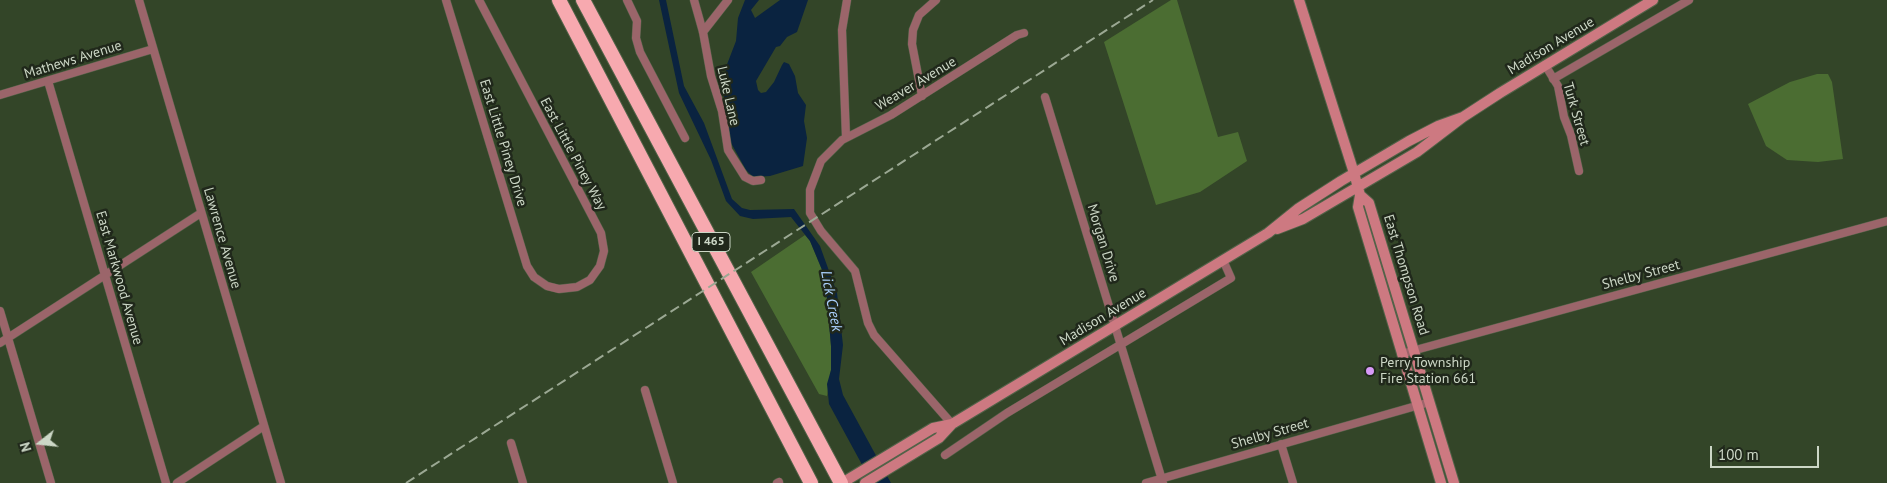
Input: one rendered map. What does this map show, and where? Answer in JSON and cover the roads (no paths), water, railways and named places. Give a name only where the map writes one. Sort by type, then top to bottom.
[{"type":"highway","name":"I 465","points":[[559,0],[811,483]]},
{"type":"highway","name":"I 465","points":[[583,0],[841,483]]},
{"type":"main road","name":"East Thompson Road","points":[[1299,0],[1354,173],[1359,191],[1358,208],[1441,483]]},
{"type":"main road","name":"Madison Avenue","points":[[1268,233],[1303,219],[1359,191],[1417,152],[1463,117],[1653,0]]},
{"type":"main road","name":"Madison Avenue","points":[[865,483],[939,438],[952,424],[1268,233],[1299,208],[1354,173],[1438,126],[1463,117]]},
{"type":"main road","name":"East Thompson Road","points":[[1359,191],[1370,203],[1454,483]]},
{"type":"main road","name":"Madison Avenue","points":[[841,483],[933,428],[952,424]]},
{"type":"street","name":"Lawrence Avenue","points":[[139,0],[281,483]]},
{"type":"street","name":"East Little Piney Drive","points":[[446,0],[527,266],[534,277],[547,286]]},
{"type":"street","name":"East Little Piney Way","points":[[479,0],[600,232],[603,243],[603,257],[600,266],[590,280],[577,287],[567,289],[547,286]]},
{"type":"street","points":[[627,0],[637,21],[638,48],[685,138]]},
{"type":"street","name":"Luke Lane","points":[[694,0],[703,32],[711,76],[722,111],[728,150],[745,177],[753,181],[761,180]]},
{"type":"street","points":[[703,32],[728,0]]},
{"type":"street","points":[[846,138],[842,30],[847,0]]},
{"type":"street","points":[[922,96],[912,44],[912,30],[919,15],[936,0]]},
{"type":"street","points":[[1553,79],[1689,0]]},
{"type":"street","name":"Weaver Avenue","points":[[952,424],[874,335],[853,269],[814,222],[810,213],[810,190],[814,174],[823,158],[834,146],[891,115],[1017,35],[1024,33]]},
{"type":"street","name":"Mathews Avenue","points":[[0,95],[153,49]]},
{"type":"street","name":"Turk Street","points":[[1545,65],[1558,86],[1564,118],[1571,135],[1579,171]]},
{"type":"street","name":"East Markwood Avenue","points":[[48,81],[166,483]]},
{"type":"street","name":"Morgan Drive","points":[[1045,97],[1163,481]]},
{"type":"street","points":[[0,343],[201,212]]},
{"type":"street","name":"Shelby Street","points":[[1401,354],[1887,221]]},
{"type":"street","points":[[945,456],[1008,412],[1231,278],[1223,260]]},
{"type":"street","points":[[0,312],[51,483]]},
{"type":"street","points":[[645,390],[672,483]]},
{"type":"street","name":"Shelby Street","points":[[1146,483],[1163,481],[1281,444],[1430,402]]},
{"type":"street","points":[[177,483],[264,426]]},
{"type":"street","points":[[511,443],[523,483]]},
{"type":"street","points":[[1281,444],[1293,483]]},
{"type":"water","name":"Lick Creek","points":[[659,0],[666,0],[684,86],[704,123],[732,199],[742,208],[750,210],[794,209],[820,246],[837,293],[843,345],[839,379],[843,395],[891,483],[872,483],[829,404],[827,384],[831,370],[831,346],[825,277],[810,241],[791,217],[753,219],[740,216],[726,201],[711,160],[679,93]]},
{"type":"water","points":[[745,0],[759,0],[751,10],[755,18],[780,0],[808,0],[797,32],[787,37],[780,46],[776,47],[756,81],[758,90],[761,93],[766,92],[774,82],[784,62],[789,64],[795,76],[798,93],[806,105],[804,121],[807,138],[803,166],[770,176],[753,177],[746,170],[731,143],[727,122],[724,98],[726,67],[736,41],[738,18]]},
{"type":"railway","points":[[406,483],[1153,0]]},
{"type":"place","name":"Perry Township Fire Station 661","points":[[1370,371]]}]
